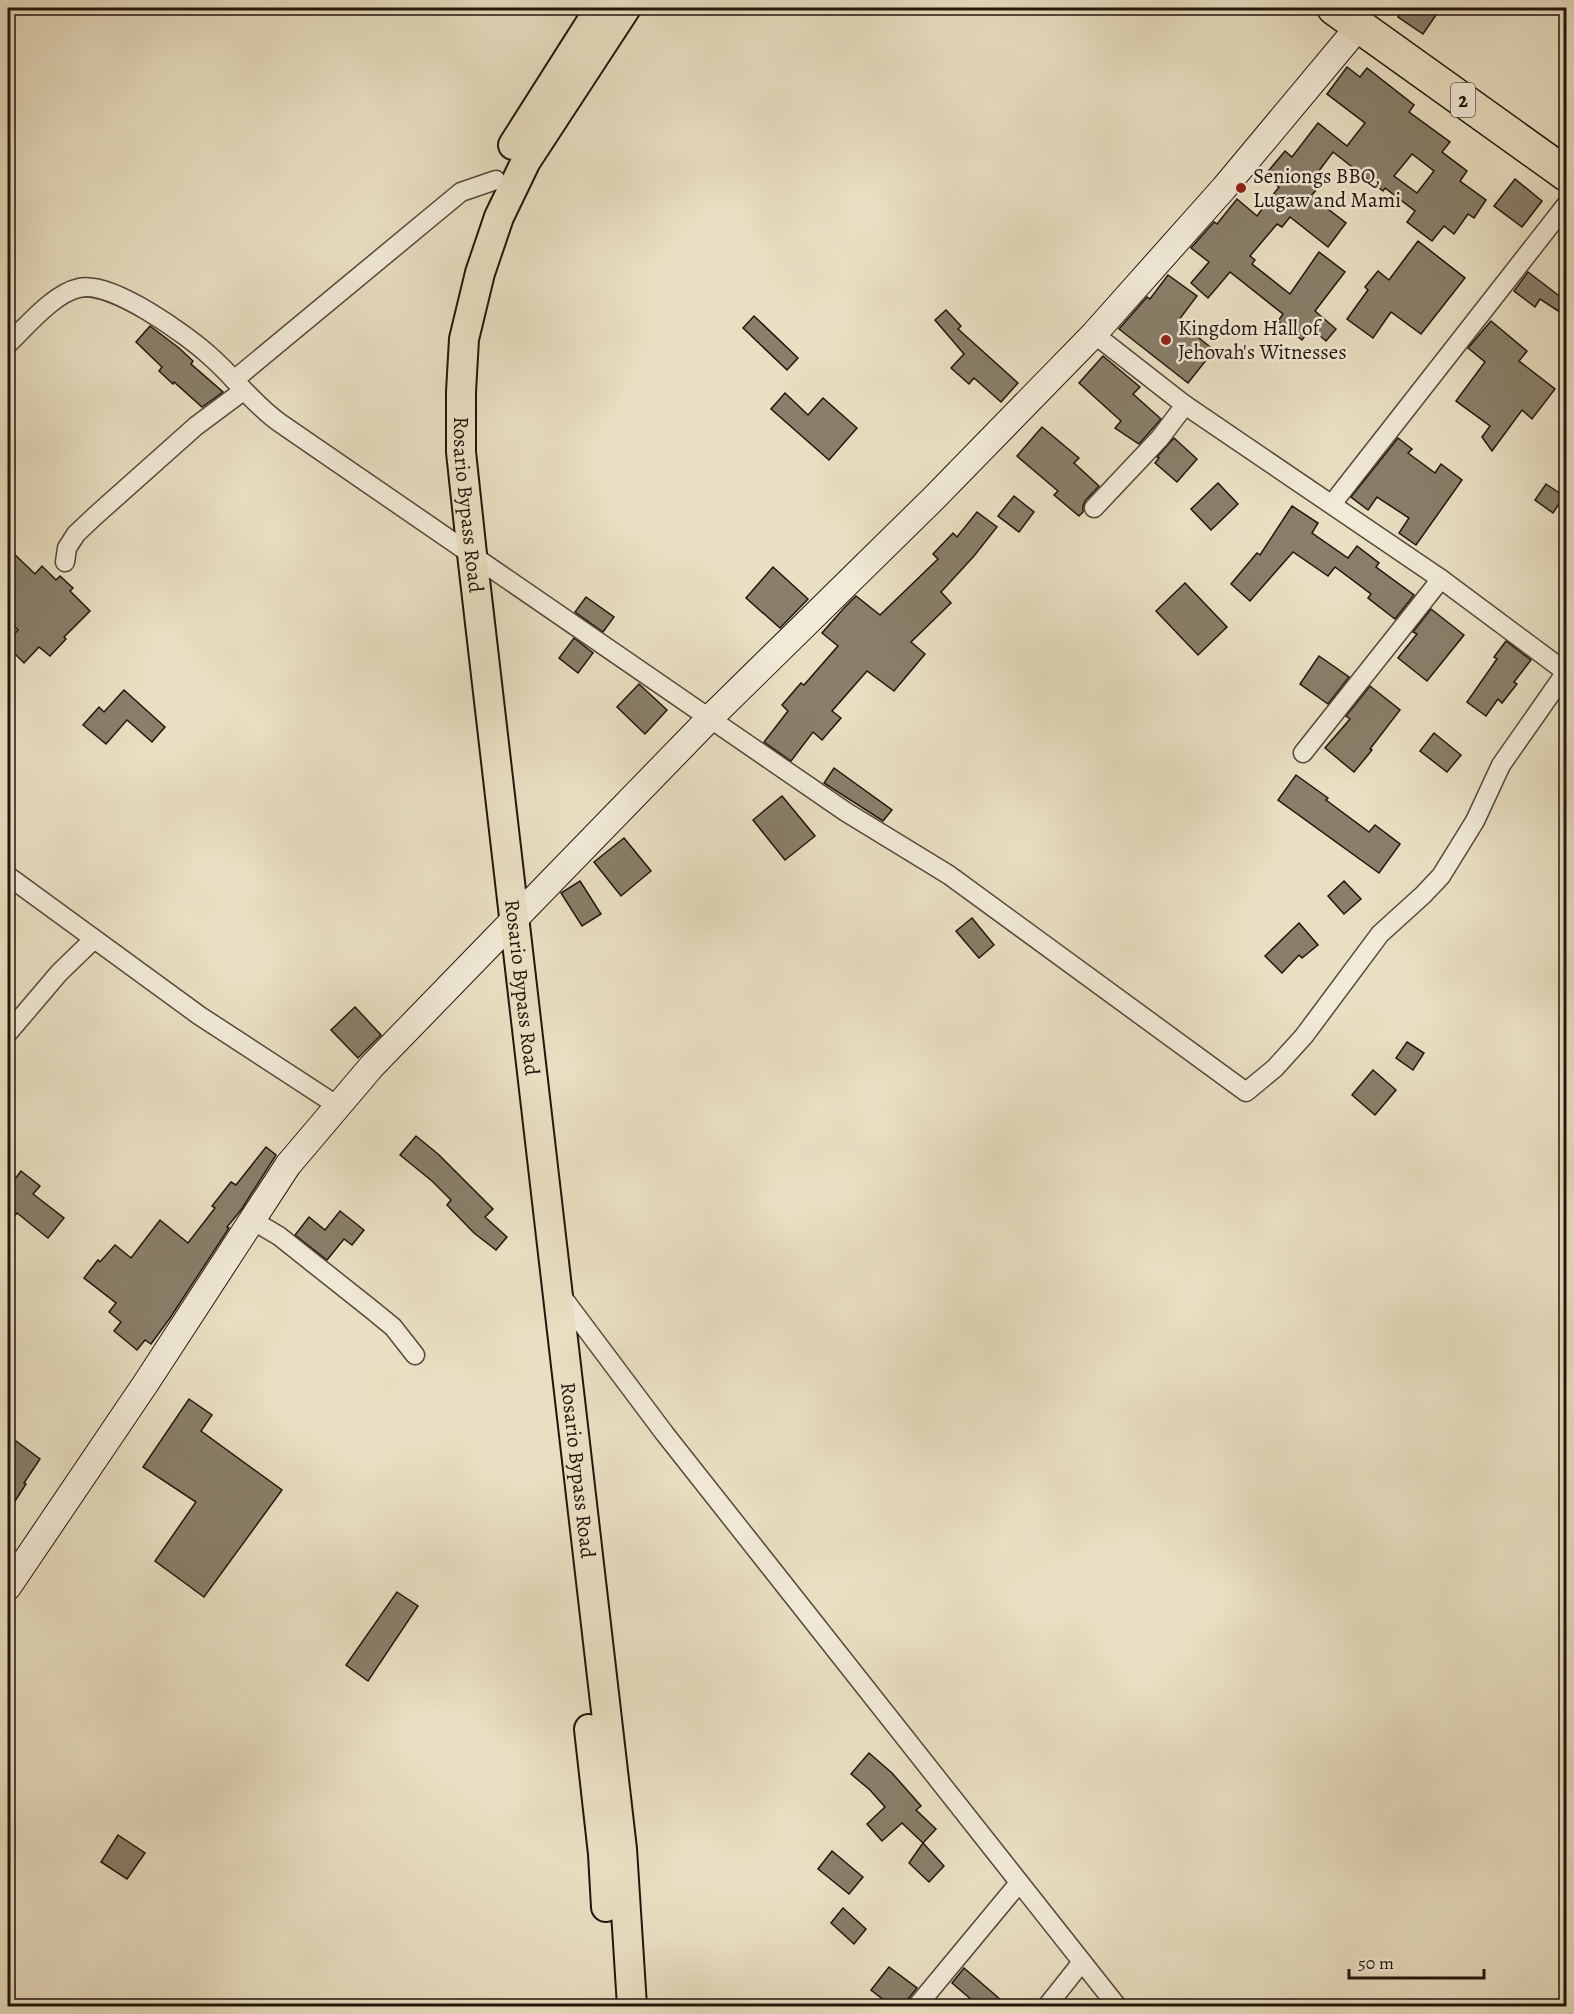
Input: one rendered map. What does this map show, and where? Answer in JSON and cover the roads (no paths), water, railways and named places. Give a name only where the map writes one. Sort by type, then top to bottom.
[{"type":"highway","name":"2","points":[[1347,16],[1566,174]]},
{"type":"main road","name":"Rosario Bypass Road","points":[[600,8],[510,149],[482,213],[461,276],[448,343],[443,400],[508,925],[559,1293],[622,1849],[632,2007]]},
{"type":"main road","name":"Rosario Bypass Road","points":[[462,547],[461,392],[464,339],[480,273],[499,217],[526,161],[626,8]]},
{"type":"main road","name":"Rosario Bypass Road","points":[[508,925],[603,1854],[613,2007]]},
{"type":"street","points":[[8,1587],[146,1383],[288,1165],[372,1066],[709,718],[934,498],[1094,334],[1224,188],[1347,16]]},
{"type":"street","points":[[64,562],[67,548],[76,534],[239,386],[461,192],[496,180]]},
{"type":"street","points":[[1332,504],[1566,205]]},
{"type":"street","points":[[8,344],[58,297],[80,287],[94,287],[111,292],[152,315],[184,335],[211,357],[261,409],[280,423],[846,812],[974,893],[1246,1092],[1275,1068],[1304,1036],[1380,934],[1423,896],[1441,876],[1475,821],[1510,749],[1566,672],[1440,579],[1185,405],[1094,334]]},
{"type":"street","points":[[1094,508],[1160,438],[1185,405]]},
{"type":"street","points":[[1303,753],[1440,579]]},
{"type":"street","points":[[8,876],[200,1016],[338,1106]]},
{"type":"street","points":[[8,1034],[59,973],[93,940]]},
{"type":"street","points":[[252,1220],[279,1236],[393,1327],[415,1355]]},
{"type":"street","points":[[559,1293],[665,1434],[1117,2007]]},
{"type":"street","points":[[917,2007],[1019,1883]]},
{"type":"street","points":[[1047,2007],[1082,1962]]},
{"type":"place","name":"Seniongs BBQ, Lugaw and Mami","points":[[1241,188]]},
{"type":"place","name":"Kingdom Hall of Jehovah's Witnesses","points":[[1166,340]]}]
